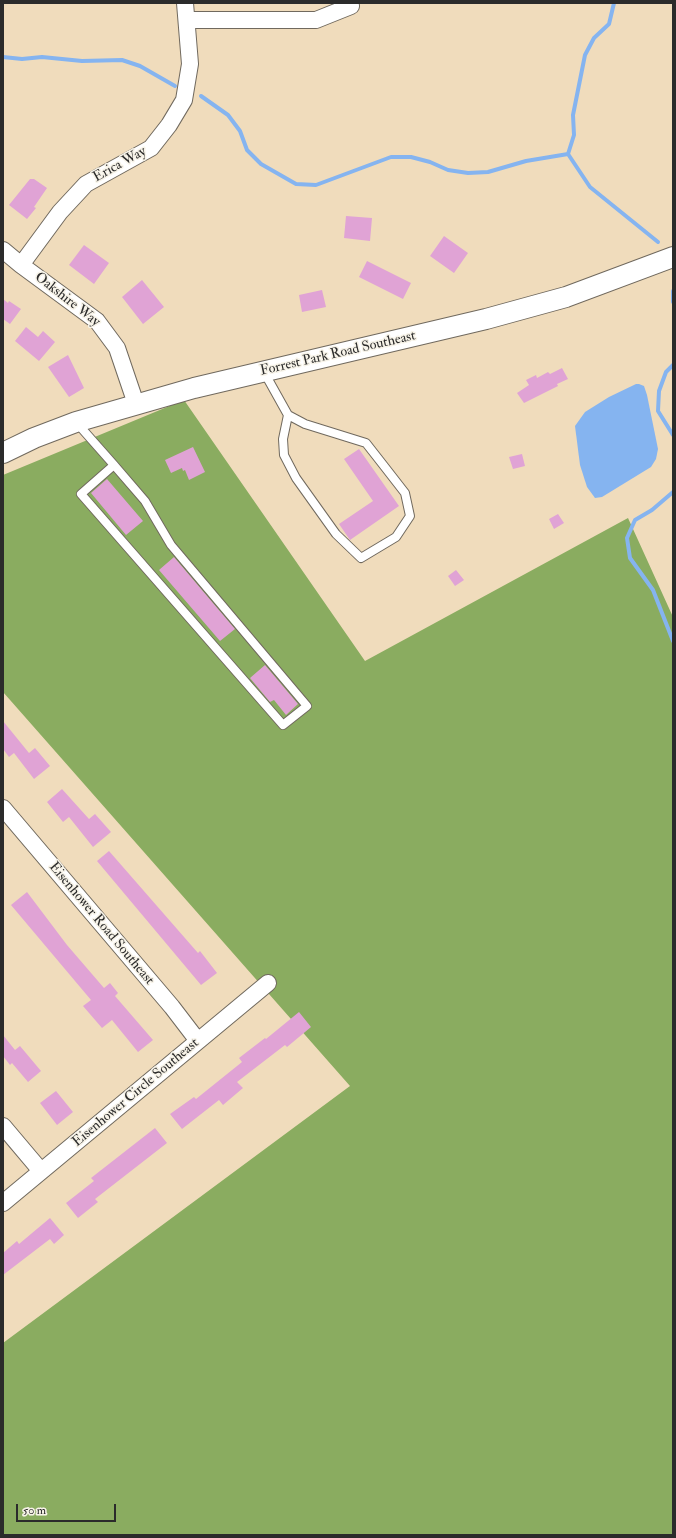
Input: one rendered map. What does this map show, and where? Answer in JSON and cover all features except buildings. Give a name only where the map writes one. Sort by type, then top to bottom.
[{"type":"street","name":"Erica Way","points":[[21,265],[60,212],[86,184],[151,148],[169,125],[184,100],[190,64],[186,3]]},
{"type":"street","points":[[187,20],[316,20],[351,6]]},
{"type":"street","name":"Oakshire Way","points":[[3,250],[97,321],[117,348],[136,404]]},
{"type":"street","name":"Forrest Park Road Southeast","points":[[3,453],[34,438],[76,422],[136,404],[194,388],[486,319],[566,297],[673,257]]},
{"type":"street","name":"Eisenhower Road Southeast","points":[[3,808],[172,1007],[198,1041]]},
{"type":"street","name":"Eisenhower Circle Southeast","points":[[3,1203],[268,983]]},
{"type":"street","points":[[3,1126],[41,1171]]},
{"type":"lane","points":[[263,372],[288,415],[305,424],[366,443],[405,493],[410,516],[396,537],[361,558],[336,534],[296,478],[284,455],[283,439],[288,415]]},
{"type":"lane","points":[[76,422],[114,465],[145,501],[171,545],[307,706],[283,725],[81,494],[114,465]]},
{"type":"green space","points":[[184,400],[365,661],[628,518],[673,617],[673,1535],[3,1535],[3,1343],[350,1086],[3,692],[3,475]]},
{"type":"water","points":[[636,384],[644,386],[647,395],[658,449],[656,459],[651,467],[602,497],[595,498],[587,487],[580,465],[575,426],[585,412],[609,397]]},
{"type":"waterway","points":[[568,154],[574,135],[573,115],[585,55],[594,38],[609,24],[614,3]]},
{"type":"waterway","points":[[3,57],[22,59],[42,57],[82,61],[122,60],[140,66],[175,86]]},
{"type":"waterway","points":[[201,96],[228,115],[240,131],[247,150],[261,164],[296,184],[316,185],[391,157],[411,157],[430,162],[448,170],[468,173],[488,172],[526,161],[568,154]]},
{"type":"waterway","points":[[568,154],[590,187],[658,242]]},
{"type":"waterway","points":[[673,291],[673,302]]},
{"type":"waterway","points":[[673,365],[666,372],[659,391],[658,411],[673,435]]},
{"type":"waterway","points":[[673,492],[652,510],[635,520],[627,538],[630,558],[653,590],[673,641]]}]
